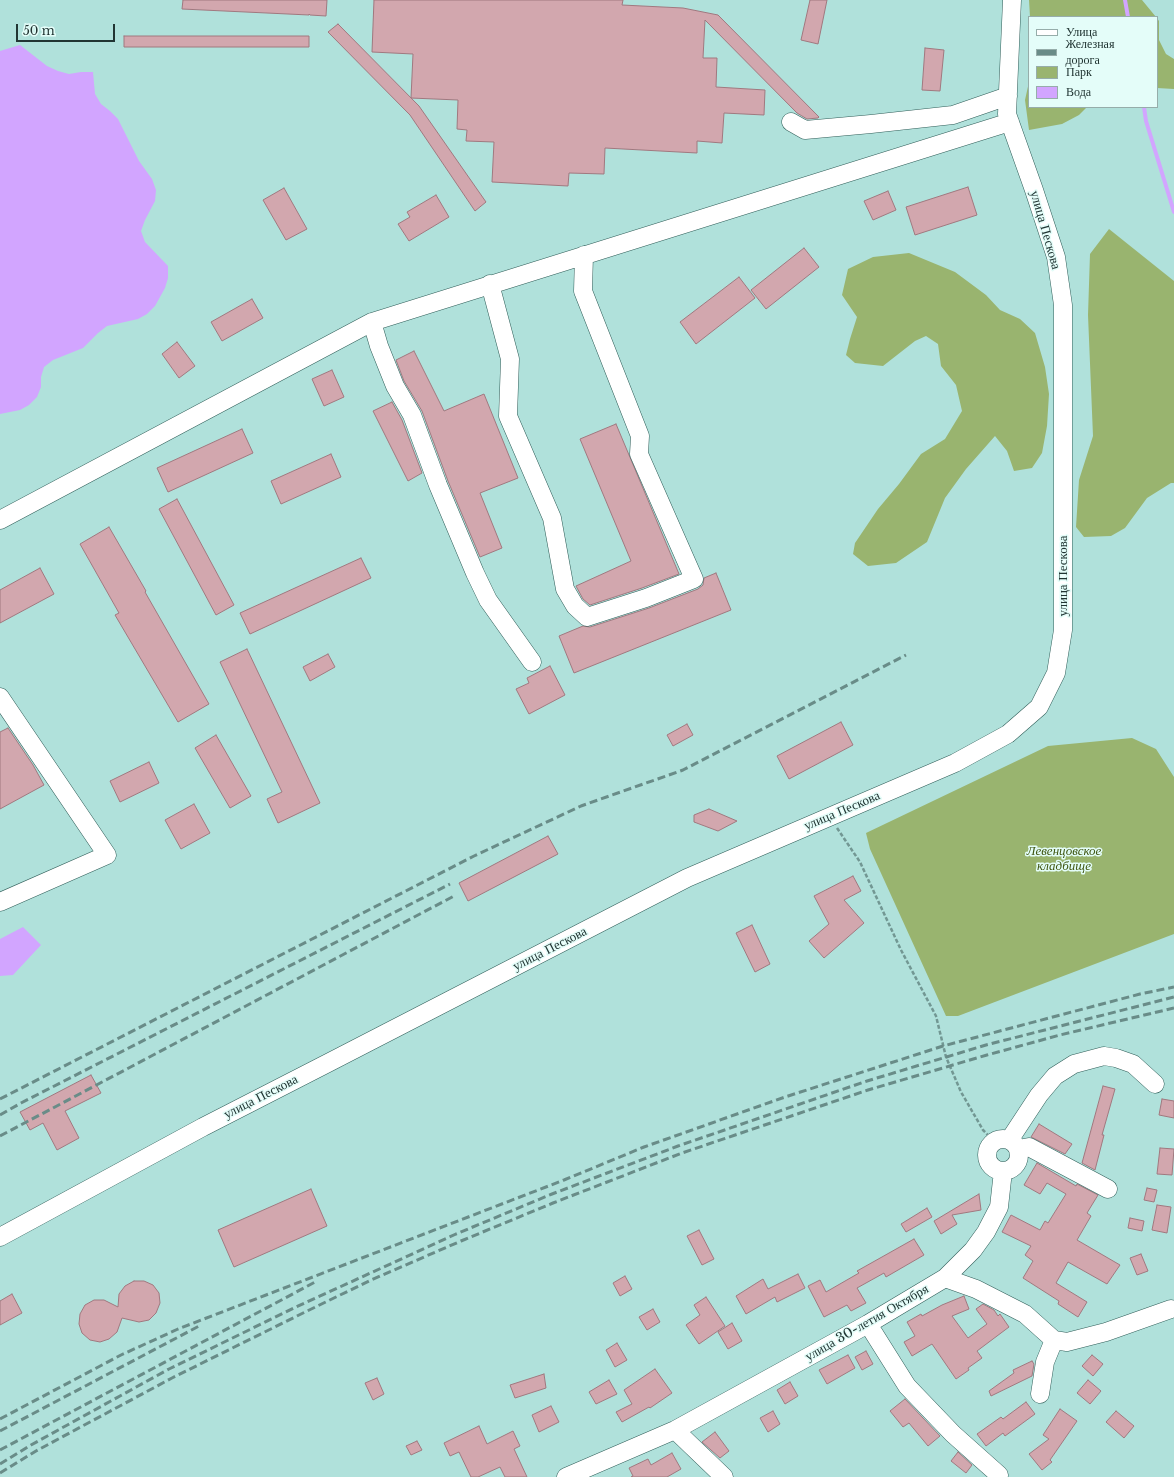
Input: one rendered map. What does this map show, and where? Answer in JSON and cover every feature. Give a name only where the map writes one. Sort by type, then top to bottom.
[{"type":"street","name":"улица Пескова","points":[[0,1236],[203,1126],[334,1061],[687,878],[955,763],[1008,734],[1039,707],[1056,673],[1063,630],[1063,305],[1056,257],[1007,114],[1012,0]]},
{"type":"street","points":[[791,122],[804,130],[945,116],[953,115],[1008,96]]},
{"type":"street","points":[[0,520],[372,322],[1010,122]]},
{"type":"street","points":[[490,284],[510,359],[508,416],[552,518],[565,589],[575,606],[587,617],[646,598],[694,578],[639,454],[640,436],[583,291],[584,255]]},
{"type":"street","points":[[372,322],[378,346],[395,386],[412,416],[438,485],[488,600],[532,662]]},
{"type":"street","points":[[0,697],[107,855],[0,902]]},
{"type":"street","points":[[1007,1143],[1039,1095],[1055,1076],[1074,1064],[1104,1056],[1116,1058],[1133,1064],[1155,1084]]},
{"type":"street","points":[[1007,1143],[1020,1155],[1018,1161],[1015,1167],[1009,1170],[996,1170],[991,1166],[988,1160],[987,1153],[989,1146],[1007,1143],[1029,1147],[1108,1189]]},
{"type":"street","name":"улица 30-летия Октября","points":[[566,1477],[675,1430],[868,1324],[945,1278],[973,1250],[986,1232],[999,1207],[1003,1171]]},
{"type":"street","points":[[945,1278],[976,1289],[1025,1314],[1054,1340],[1067,1342],[1106,1332],[1171,1309]]},
{"type":"street","points":[[868,1324],[907,1386],[953,1434],[999,1475]]},
{"type":"street","points":[[1040,1394],[1045,1362],[1054,1340]]},
{"type":"street","points":[[675,1430],[724,1477]]},
{"type":"path","points":[[830,816],[860,862],[901,950],[936,1016],[946,1057],[961,1092],[983,1130],[1007,1143]]},
{"type":"green space","points":[[1029,0],[1142,0],[1155,16],[1030,16]]},
{"type":"green space","points":[[1158,20],[1159,40],[1166,54],[1174,59],[1174,89],[1158,88]]},
{"type":"green space","points":[[1028,86],[1028,108],[1086,108],[1079,115],[1062,124],[1029,130],[1025,100]]},
{"type":"green space","points":[[1109,229],[1174,281],[1174,483],[1171,483],[1147,498],[1125,528],[1111,536],[1084,537],[1076,527],[1079,480],[1093,436],[1088,315],[1090,254]]},
{"type":"green space","points":[[909,253],[955,272],[986,295],[1000,310],[1020,319],[1035,333],[1045,367],[1049,394],[1047,426],[1042,453],[1032,468],[1014,471],[1007,451],[995,436],[966,469],[945,498],[927,542],[896,563],[868,566],[853,554],[855,543],[878,509],[921,454],[945,439],[962,411],[956,385],[941,366],[938,344],[926,336],[915,341],[883,366],[855,363],[846,355],[857,317],[842,295],[848,269],[873,257]]},
{"type":"green space","name":"Левенцовское кладбище","points":[[1132,738],[1156,749],[1174,777],[1174,934],[958,1016],[946,1016],[870,849],[866,833],[1048,746]]},
{"type":"water","points":[[20,45],[47,66],[58,71],[69,74],[93,72],[95,94],[101,104],[118,119],[139,161],[152,179],[156,190],[155,201],[141,231],[145,242],[168,266],[168,278],[165,288],[155,306],[147,314],[138,319],[107,326],[83,348],[53,360],[44,367],[41,377],[41,387],[37,397],[29,405],[20,410],[0,414],[0,51]]},
{"type":"water","points":[[23,927],[41,945],[13,975],[0,976],[0,939]]},
{"type":"building","points":[[183,0],[327,0],[326,16],[182,9]]},
{"type":"building","points":[[374,0],[623,0],[622,5],[683,8],[718,15],[819,117],[807,119],[797,113],[705,20],[703,58],[717,58],[716,87],[765,90],[764,115],[724,113],[722,143],[697,141],[697,153],[605,148],[604,174],[569,173],[568,186],[492,182],[494,142],[466,141],[467,130],[457,129],[458,100],[411,98],[413,54],[372,52]]},
{"type":"building","points":[[810,0],[827,0],[818,44],[801,40]]},
{"type":"building","points":[[338,24],[419,106],[486,202],[475,211],[410,115],[328,32]]},
{"type":"building","points":[[124,36],[309,36],[309,47],[124,47]]},
{"type":"building","points":[[925,48],[944,50],[940,91],[922,90]]},
{"type":"building","points":[[968,187],[977,215],[915,235],[906,207]]},
{"type":"building","points":[[284,188],[307,229],[286,240],[263,200]]},
{"type":"building","points":[[888,191],[896,210],[873,220],[864,201]]},
{"type":"building","points":[[436,195],[449,217],[409,241],[398,224],[410,217],[407,212]]},
{"type":"building","points":[[804,248],[819,267],[766,309],[751,290]]},
{"type":"building","points":[[739,277],[755,298],[696,344],[680,322]]},
{"type":"building","points":[[252,299],[263,318],[222,341],[211,322]]},
{"type":"building","points":[[177,342],[195,366],[179,378],[162,354]]},
{"type":"building","points":[[414,351],[444,411],[484,394],[518,478],[480,493],[502,548],[480,557],[448,481],[422,411],[404,381],[396,360]]},
{"type":"building","points":[[332,370],[344,397],[324,406],[312,379]]},
{"type":"building","points":[[392,402],[402,420],[422,473],[408,481],[373,411]]},
{"type":"building","points":[[616,424],[679,574],[590,605],[583,599],[576,586],[631,561],[580,439]]},
{"type":"building","points":[[242,429],[253,453],[168,492],[157,468]]},
{"type":"building","points":[[331,454],[341,477],[281,504],[271,481]]},
{"type":"building","points":[[177,499],[234,605],[216,615],[159,509]]},
{"type":"building","points":[[109,527],[209,704],[178,722],[115,615],[119,613],[80,544]]},
{"type":"building","points":[[361,558],[371,578],[250,634],[240,613]]},
{"type":"building","points":[[40,568],[54,594],[0,623],[0,590]]},
{"type":"building","points":[[716,573],[731,610],[574,673],[559,636],[583,626],[590,627],[649,608],[698,589],[703,585],[704,578]]},
{"type":"building","points":[[247,649],[320,803],[278,823],[267,799],[282,792],[220,662]]},
{"type":"building","points":[[328,654],[335,667],[310,681],[303,667]]},
{"type":"building","points":[[550,666],[565,695],[529,714],[516,689],[529,683],[527,678]]},
{"type":"building","points":[[841,722],[853,745],[789,779],[777,756]]},
{"type":"building","points":[[687,724],[693,735],[673,746],[667,735]]},
{"type":"building","points":[[8,728],[33,765],[44,785],[0,809],[0,732]]},
{"type":"building","points":[[216,735],[251,796],[230,808],[195,748]]},
{"type":"building","points":[[149,762],[159,783],[120,802],[110,781]]},
{"type":"building","points":[[194,804],[210,833],[181,849],[165,820]]},
{"type":"building","points":[[709,809],[737,821],[718,831],[694,822],[694,815]]},
{"type":"building","points":[[548,836],[558,854],[468,901],[459,883]]},
{"type":"building","points":[[853,876],[861,891],[844,900],[864,923],[824,958],[809,941],[829,924],[814,896]]},
{"type":"building","points":[[752,925],[770,964],[755,972],[736,933]]},
{"type":"building","points":[[91,1075],[101,1093],[65,1111],[79,1138],[57,1150],[43,1123],[30,1130],[20,1112]]},
{"type":"building","points":[[1103,1086],[1115,1089],[1102,1135],[1104,1135],[1095,1170],[1082,1163]]},
{"type":"building","points":[[1162,1099],[1174,1101],[1174,1118],[1159,1115]]},
{"type":"building","points":[[1039,1124],[1072,1144],[1065,1154],[1031,1137]]},
{"type":"building","points":[[1160,1148],[1174,1149],[1172,1175],[1157,1174]]},
{"type":"building","points":[[1037,1163],[1076,1186],[1077,1184],[1098,1195],[1087,1213],[1091,1216],[1077,1240],[1120,1265],[1107,1284],[1068,1262],[1056,1283],[1087,1302],[1078,1317],[1058,1304],[1059,1301],[1023,1278],[1033,1261],[1025,1255],[1031,1246],[1002,1232],[1011,1215],[1040,1230],[1045,1221],[1048,1223],[1066,1194],[1047,1183],[1040,1194],[1024,1185]]},
{"type":"building","points":[[1147,1188],[1157,1190],[1154,1202],[1144,1200]]},
{"type":"building","points":[[311,1189],[327,1226],[234,1267],[218,1230]]},
{"type":"building","points":[[979,1194],[981,1210],[952,1215],[957,1224],[941,1234],[934,1221]]},
{"type":"building","points":[[1157,1205],[1171,1207],[1167,1233],[1152,1230]]},
{"type":"building","points":[[927,1208],[932,1217],[906,1232],[901,1224]]},
{"type":"building","points":[[1130,1218],[1144,1221],[1142,1231],[1128,1228]]},
{"type":"building","points":[[699,1230],[714,1259],[702,1265],[687,1236]]},
{"type":"building","points":[[914,1239],[924,1255],[886,1277],[884,1273],[857,1288],[866,1303],[851,1311],[847,1305],[824,1317],[808,1286],[820,1280],[826,1292],[859,1273],[857,1271]]},
{"type":"building","points":[[1141,1254],[1148,1271],[1137,1275],[1130,1258]]},
{"type":"building","points":[[798,1274],[805,1288],[777,1302],[775,1297],[746,1314],[736,1296],[763,1279],[768,1289]]},
{"type":"building","points":[[625,1276],[632,1289],[620,1296],[613,1283]]},
{"type":"building","points":[[134,1281],[144,1281],[153,1285],[159,1293],[160,1303],[156,1313],[149,1320],[139,1322],[122,1318],[117,1332],[109,1339],[100,1342],[90,1340],[82,1333],[79,1324],[80,1314],[85,1305],[94,1300],[104,1300],[118,1307],[119,1294],[125,1286]]},
{"type":"building","points":[[12,1294],[22,1313],[0,1325],[0,1301]]},
{"type":"building","points":[[964,1296],[969,1309],[952,1316],[968,1338],[987,1324],[976,1309],[983,1304],[994,1310],[998,1316],[1000,1314],[1009,1327],[977,1351],[982,1358],[956,1379],[932,1344],[912,1356],[904,1342],[915,1336],[907,1322],[921,1314],[922,1316],[942,1305]]},
{"type":"building","points":[[706,1297],[725,1326],[699,1344],[686,1325],[700,1315],[694,1305]]},
{"type":"building","points":[[653,1309],[660,1322],[647,1330],[639,1317]]},
{"type":"building","points":[[732,1323],[742,1341],[728,1349],[718,1332]]},
{"type":"building","points":[[617,1343],[627,1360],[615,1367],[606,1350]]},
{"type":"building","points":[[866,1351],[873,1364],[862,1370],[855,1357]]},
{"type":"building","points":[[848,1355],[855,1368],[827,1384],[819,1370]]},
{"type":"building","points":[[1092,1355],[1103,1364],[1093,1376],[1082,1366]]},
{"type":"building","points":[[1032,1361],[1034,1364],[1032,1376],[991,1396],[989,1391],[1014,1373],[1013,1370]]},
{"type":"building","points":[[655,1369],[672,1393],[650,1408],[649,1407],[622,1422],[616,1412],[632,1404],[624,1390]]},
{"type":"building","points":[[544,1374],[546,1388],[515,1398],[510,1385]]},
{"type":"building","points":[[377,1378],[384,1394],[373,1400],[365,1383]]},
{"type":"building","points":[[609,1380],[617,1394],[596,1404],[589,1392]]},
{"type":"building","points":[[1088,1380],[1101,1391],[1090,1404],[1077,1393]]},
{"type":"building","points":[[790,1382],[798,1396],[785,1404],[777,1390]]},
{"type":"building","points":[[905,1399],[940,1436],[928,1446],[909,1423],[903,1427],[890,1411]]},
{"type":"building","points":[[1026,1402],[1035,1414],[1005,1436],[1003,1433],[986,1446],[977,1434],[1001,1417],[1003,1419]]},
{"type":"building","points":[[551,1406],[559,1422],[539,1432],[532,1415]]},
{"type":"building","points":[[1060,1409],[1077,1421],[1050,1460],[1052,1462],[1042,1470],[1029,1454],[1049,1439],[1043,1435]]},
{"type":"building","points":[[773,1411],[780,1424],[768,1432],[760,1418]]},
{"type":"building","points":[[1116,1411],[1134,1426],[1124,1438],[1106,1422]]},
{"type":"building","points":[[479,1426],[487,1444],[513,1431],[520,1446],[514,1449],[527,1477],[505,1477],[500,1467],[478,1477],[471,1477],[459,1452],[450,1456],[444,1443]]},
{"type":"building","points":[[715,1432],[729,1451],[720,1458],[702,1442]]},
{"type":"building","points":[[417,1441],[422,1450],[411,1455],[406,1446]]},
{"type":"building","points":[[958,1452],[972,1465],[966,1473],[951,1461]]},
{"type":"building","points":[[672,1453],[681,1469],[667,1477],[631,1477],[633,1476],[629,1468],[648,1459],[651,1465]]},
{"type":"waterway","points":[[1125,0],[1128,16]]},
{"type":"waterway","points":[[1144,108],[1146,121],[1174,212]]},
{"type":"railway","points":[[0,1099],[474,856],[581,806],[683,770],[906,655]]},
{"type":"railway","points":[[0,1115],[450,884]]},
{"type":"railway","points":[[0,1136],[454,896]]},
{"type":"railway","points":[[0,1419],[121,1355],[178,1329],[564,1180],[644,1147],[785,1097],[943,1046],[1140,994],[1174,987]]},
{"type":"railway","points":[[0,1464],[31,1445],[169,1369],[296,1307],[456,1234],[552,1194],[678,1146],[867,1081],[986,1045],[1174,997]]},
{"type":"railway","points":[[0,1473],[36,1451],[172,1378],[299,1315],[371,1280],[553,1203],[682,1153],[868,1090],[1060,1035],[1174,1008]]},
{"type":"railway","points":[[0,1450],[317,1281]]},
{"type":"railway","points":[[0,1431],[201,1325]]}]
